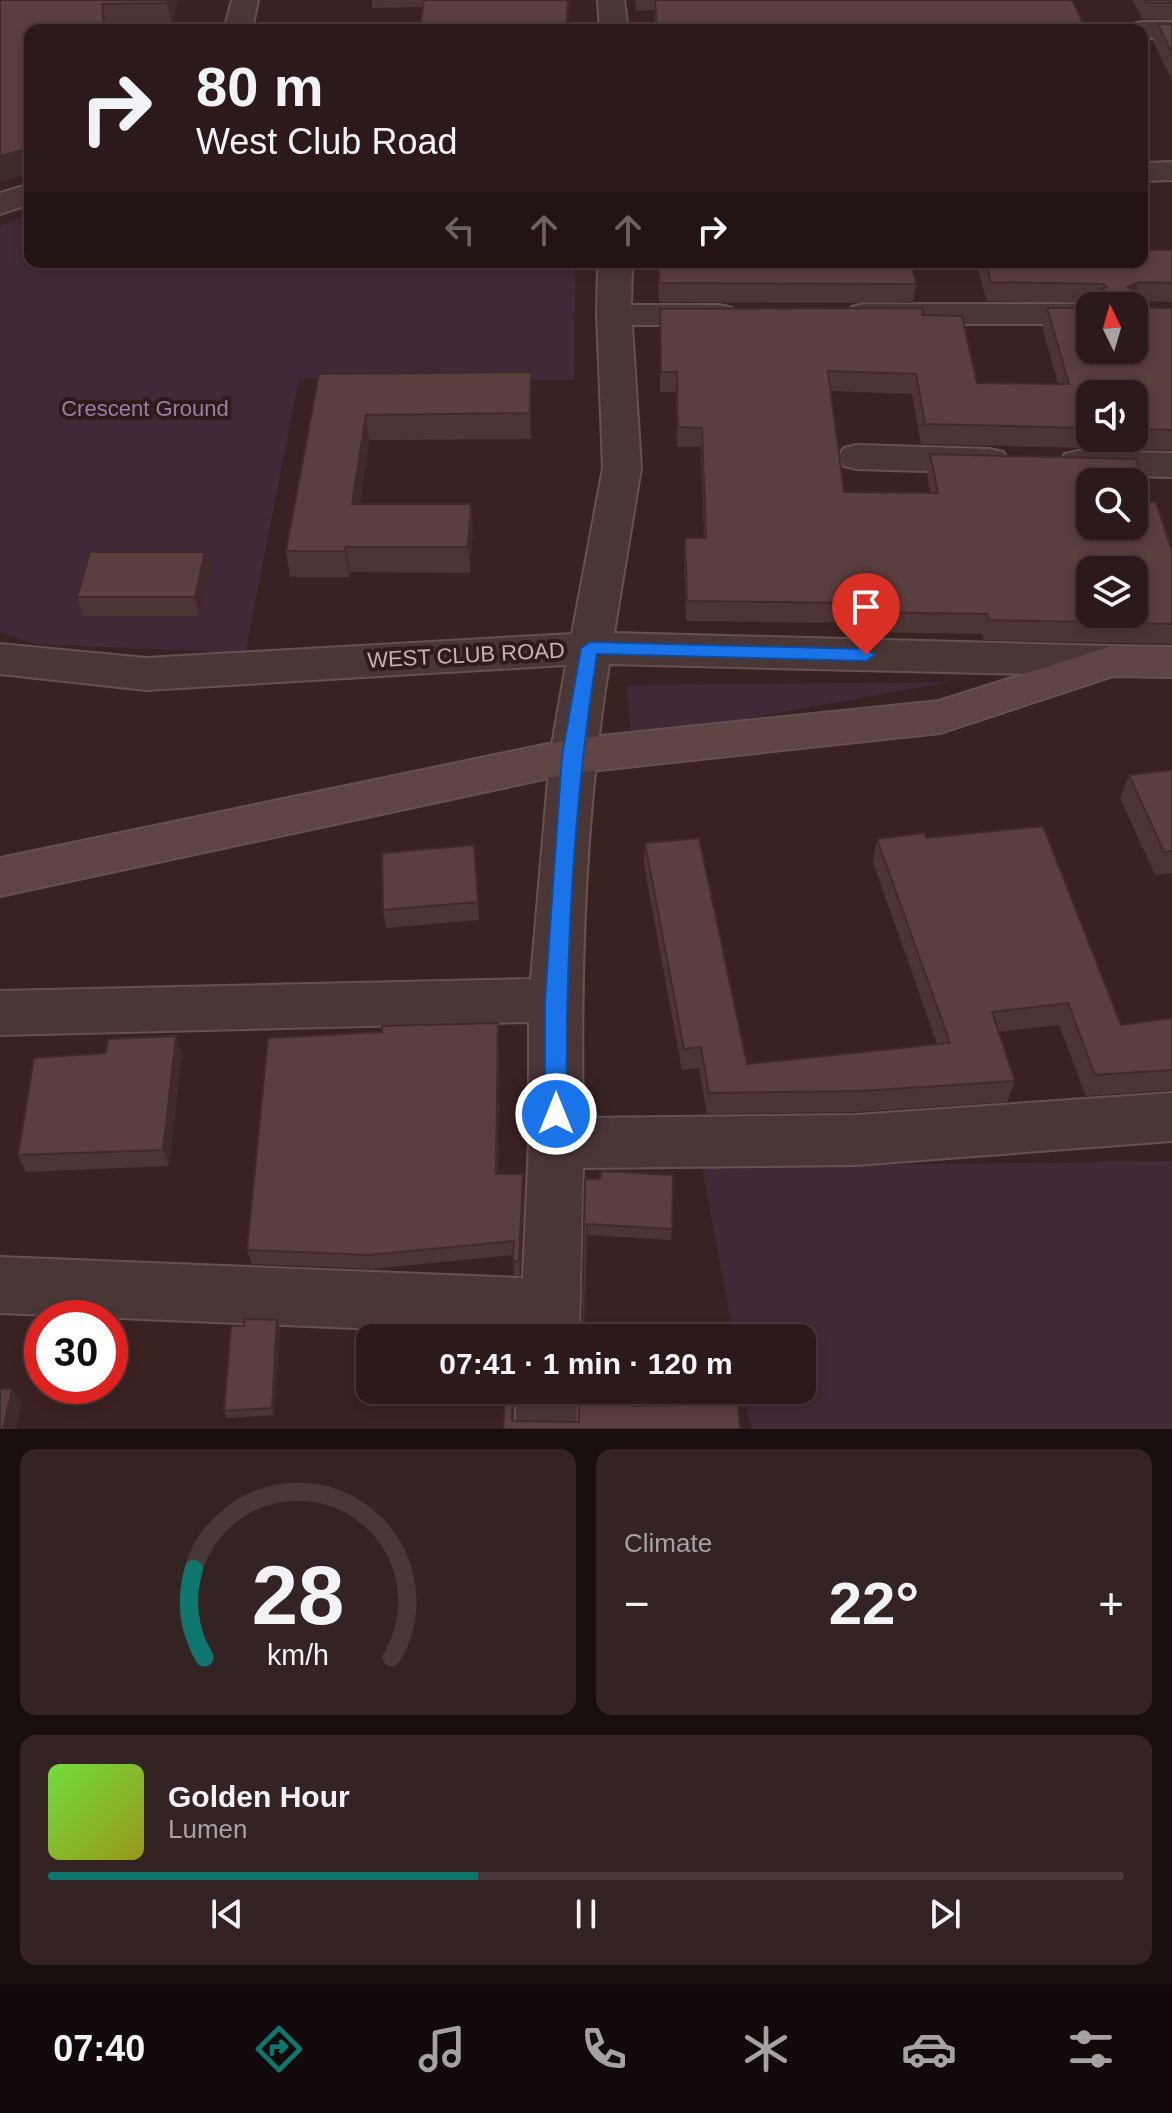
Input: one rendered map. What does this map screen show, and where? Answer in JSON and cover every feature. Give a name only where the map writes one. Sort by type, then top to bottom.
[{"type":"street","points":[[239,24],[245,0]]},
{"type":"street","points":[[611,0],[613,24]]},
{"type":"street","points":[[1148,30],[1172,30]]},
{"type":"street","points":[[1148,172],[1172,171]]},
{"type":"street","points":[[0,204],[24,195]]},
{"type":"street","points":[[0,1285],[550,1323],[556,1143],[555,1000],[572,756],[622,468],[614,315],[615,268]]},
{"type":"street","points":[[836,314],[1076,314]]},
{"type":"street","points":[[614,315],[757,315]]},
{"type":"street","points":[[857,457],[1172,465]]},
{"type":"street","name":"WEST CLUB ROAD","points":[[0,659],[146,674],[590,648],[1172,662]]},
{"type":"street","points":[[0,877],[572,756],[940,717],[1112,661]]},
{"type":"street","points":[[0,1013],[555,1000]]},
{"type":"street","points":[[556,1143],[856,1140],[1172,1117]]},
{"type":"street","points":[[546,1429],[547,1404]]},
{"type":"green space","name":"Crescent Ground","points":[[24,216],[24,268],[575,268],[574,380],[299,379],[245,653],[36,644],[0,632],[0,226]]},
{"type":"green space","points":[[951,682],[632,739],[626,685]]},
{"type":"green space","points":[[1172,1161],[1172,1429],[751,1429],[746,1404],[816,1404],[816,1324],[731,1324],[702,1167]]},
{"type":"building","points":[[0,0],[168,0],[167,3],[102,4],[104,24],[24,24],[24,150],[0,156]]},
{"type":"building","points":[[424,0],[568,0],[566,24],[421,24]]},
{"type":"building","points":[[655,0],[1072,0],[1083,24],[657,24]]},
{"type":"building","points":[[1145,0],[1172,0],[1172,3],[1147,3]]},
{"type":"building","points":[[1158,24],[1172,24],[1172,54]]},
{"type":"building","points":[[1148,250],[1172,250],[1172,283],[1139,282],[1127,287],[1136,292],[1098,292],[1107,287],[1104,284],[991,282],[987,268],[1148,268]]},
{"type":"building","points":[[659,268],[912,268],[916,284],[659,283]]},
{"type":"building","points":[[922,308],[923,315],[962,316],[977,383],[1069,384],[1047,308],[1076,308],[1076,364],[1148,364],[1148,308],[1172,308],[1172,430],[1148,429],[1148,380],[1076,380],[1076,428],[925,424],[916,374],[828,371],[844,492],[938,493],[930,454],[1136,459],[1139,468],[1076,468],[1076,540],[1148,540],[1148,499],[1149,502],[1156,502],[1172,551],[1172,624],[1148,623],[1148,556],[1076,556],[1076,622],[988,620],[987,614],[860,612],[859,603],[687,601],[685,538],[706,538],[702,428],[678,427],[677,372],[661,372],[660,309]]},
{"type":"building","points":[[531,372],[530,413],[366,415],[352,504],[471,504],[468,547],[346,547],[345,551],[286,551],[319,374]]},
{"type":"building","points":[[90,552],[205,552],[195,597],[77,597]]},
{"type":"building","points":[[1172,770],[1172,851],[1164,852],[1129,775]]},
{"type":"building","points":[[1043,826],[1121,1025],[1172,1018],[1172,1070],[1095,1075],[1068,1003],[992,1012],[1015,1081],[861,1091],[709,1093],[701,1047],[684,1049],[645,843],[699,838],[747,1064],[950,1043],[877,839],[924,833],[926,838]]},
{"type":"building","points":[[474,845],[478,902],[383,910],[382,853]]},
{"type":"building","points":[[498,1023],[496,1174],[523,1174],[519,1261],[513,1261],[514,1241],[369,1255],[247,1250],[268,1038],[382,1032],[382,1026]]},
{"type":"building","points":[[176,1036],[163,1150],[18,1155],[34,1058],[106,1053],[108,1039]]},
{"type":"building","points":[[601,1171],[673,1175],[672,1229],[587,1224],[582,1324],[585,1179],[600,1179]]},
{"type":"building","points":[[244,1319],[277,1320],[272,1408],[224,1411],[231,1326],[244,1326]]},
{"type":"building","points":[[0,1389],[12,1389],[3,1429],[0,1429]]},
{"type":"building","points":[[505,1404],[513,1404],[512,1421],[579,1422],[579,1404],[738,1404],[740,1429],[503,1429]]},
{"type":"route","points":[[556,1114],[555,1000],[572,756],[590,648],[866,655]]}]
